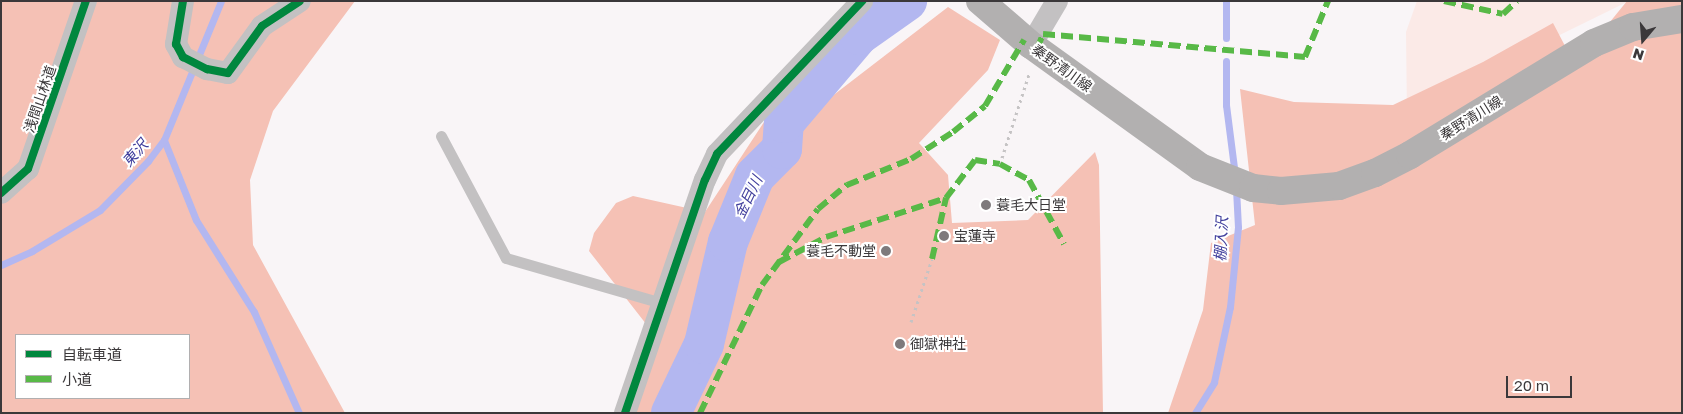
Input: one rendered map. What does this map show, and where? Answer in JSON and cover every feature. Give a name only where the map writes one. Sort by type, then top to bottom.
[{"type":"main road","name":"秦野清川線","points":[[980,1],[1034,47],[1174,150],[1224,178],[1253,188],[1310,191],[1339,186],[1375,173],[1410,155],[1594,43],[1633,27],[1682,19]]},
{"type":"street","name":"浅間山林道","points":[[1,193],[28,168],[86,1]]},
{"type":"street","points":[[183,1],[176,44],[184,57],[207,69],[228,73],[262,26],[300,1]]},
{"type":"street","points":[[625,413],[705,180],[717,154],[862,1]]},
{"type":"street","points":[[1034,47],[1057,1]]},
{"type":"lane","points":[[441,136],[506,258],[662,303]]},
{"type":"path","points":[[1000,164],[1034,47]]},
{"type":"path","points":[[911,322],[932,259]]},
{"type":"shaded area","points":[[1,1],[355,1],[273,111],[250,180],[253,245],[345,413],[1,413]]},
{"type":"shaded area","points":[[1417,1],[1629,1],[1480,74],[1407,118],[1406,32]]},
{"type":"shaded area","points":[[1627,1],[1682,1],[1682,413],[1168,413],[1203,310],[1211,243],[1255,225],[1240,89],[1294,102],[1393,105],[1483,62],[1553,23],[1575,65]]},
{"type":"shaded area","points":[[948,7],[1000,40],[988,70],[919,143],[948,175],[952,223],[1028,220],[1095,152],[1099,165],[1103,413],[623,413],[650,329],[589,251],[594,233],[616,203],[633,196],[705,212],[768,116],[818,107]]},
{"type":"waterway","name":"東沢","points":[[1,265],[32,251],[100,210],[148,161],[164,140],[221,1]]},
{"type":"waterway","name":"金目川","points":[[671,413],[704,344],[728,242],[755,176],[782,149],[784,123],[859,35],[907,1]]},
{"type":"waterway","name":"棚入沢","points":[[1226,1],[1226,38]]},
{"type":"waterway","name":"棚入沢","points":[[1226,61],[1226,105],[1235,175]]},
{"type":"waterway","points":[[164,140],[196,220],[254,312],[299,413]]},
{"type":"waterway","name":"棚入沢","points":[[1195,413],[1214,382],[1230,307],[1238,227],[1236,188]]},
{"type":"marked path","points":[[1037,49],[1043,34],[1305,57],[1328,1]]},
{"type":"marked path","points":[[1444,1],[1503,14],[1517,1]]},
{"type":"marked path","points":[[700,413],[762,285],[818,209],[847,185],[911,159],[953,132],[985,106],[1024,40]]},
{"type":"marked path","points":[[779,262],[826,237],[946,198],[975,160],[1000,164],[1029,180],[1064,244]]},
{"type":"marked path","points":[[932,259],[946,198]]},
{"type":"cycle path","points":[[1,193],[28,169],[86,1]]},
{"type":"cycle path","points":[[183,1],[176,44],[183,57],[207,69],[228,73],[262,26],[300,1]]},
{"type":"cycle path","points":[[625,413],[705,180],[717,154],[862,1]]},
{"type":"place","name":"蓑毛大日堂","points":[[986,205]]},
{"type":"place","name":"宝蓮寺","points":[[944,236]]},
{"type":"place","name":"蓑毛不動堂","points":[[886,251]]},
{"type":"place","name":"御獄神社","points":[[900,344]]}]
